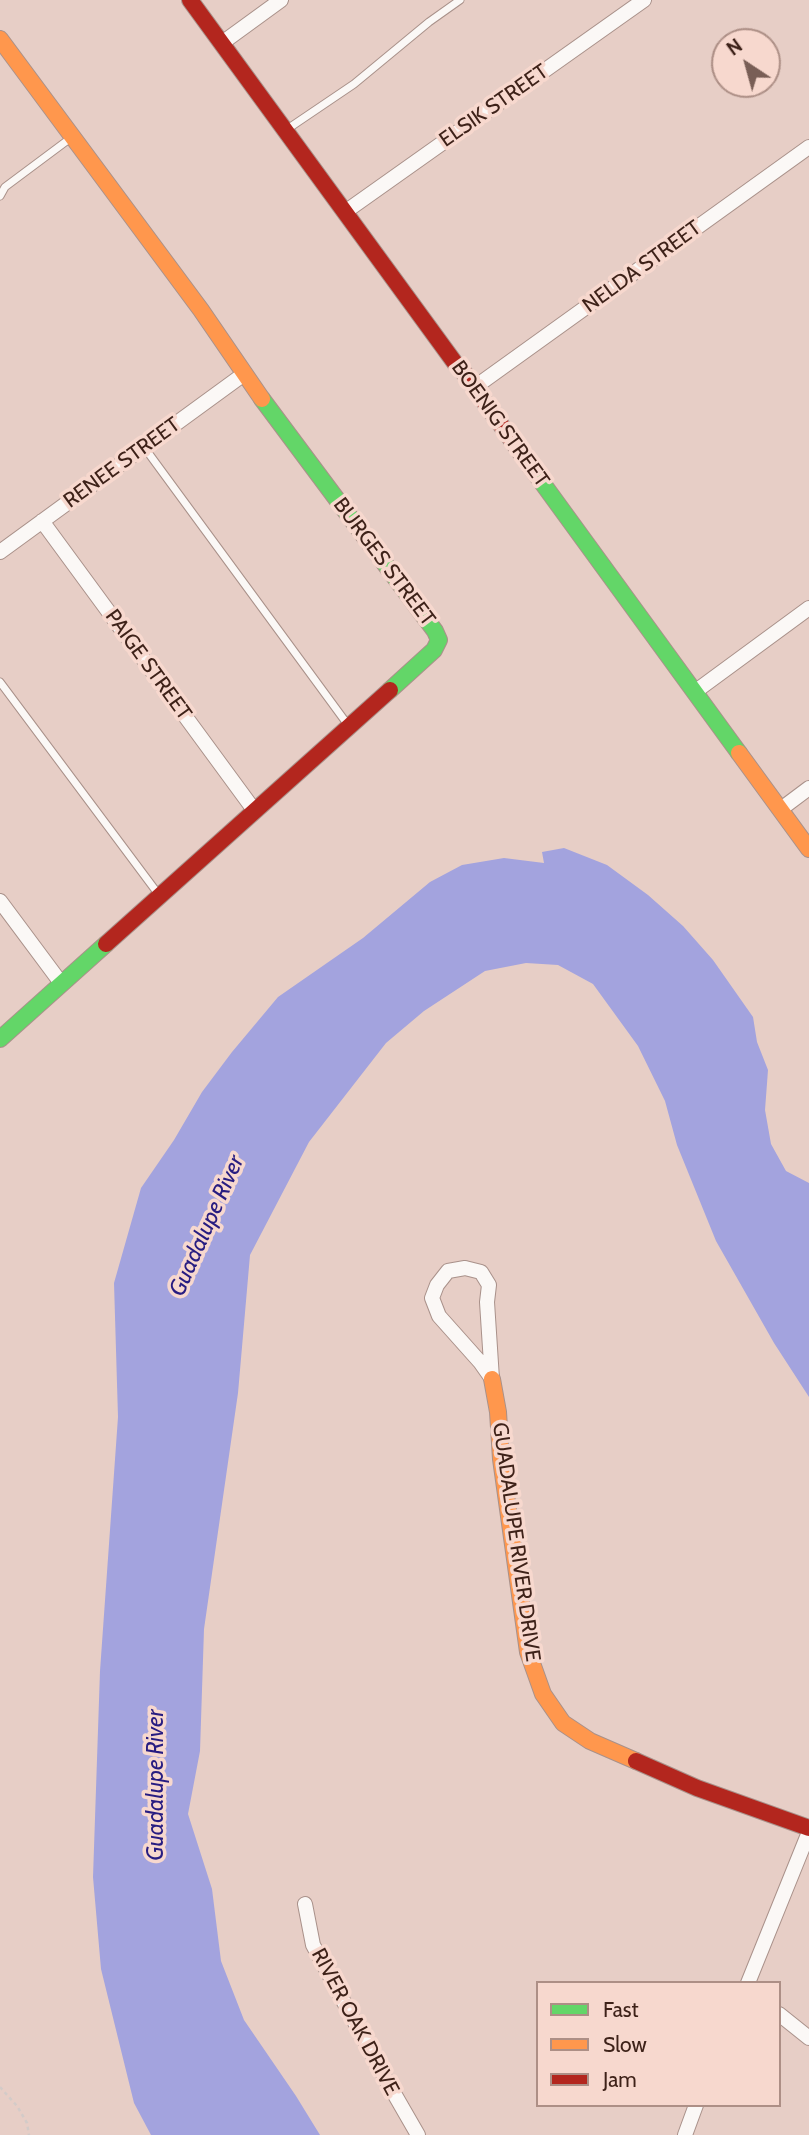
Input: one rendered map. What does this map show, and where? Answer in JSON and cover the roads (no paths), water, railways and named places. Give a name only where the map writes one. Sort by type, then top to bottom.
[{"type":"street","name":"BOENIG STREET","points":[[190,0],[475,387],[809,849]]},
{"type":"street","points":[[222,43],[281,0]]},
{"type":"street","name":"ELSIK STREET","points":[[345,212],[643,0]]},
{"type":"street","name":"BURGES STREET","points":[[0,39],[201,310],[244,374],[439,640],[434,650],[0,1040]]},
{"type":"street","name":"NELDA STREET","points":[[475,387],[809,147]]},
{"type":"street","name":"RENEE STREET","points":[[0,552],[244,374]]},
{"type":"street","name":"PAIGE STREET","points":[[42,521],[254,810]]},
{"type":"street","points":[[696,691],[809,608]]},
{"type":"street","points":[[781,809],[809,788]]},
{"type":"street","points":[[0,901],[61,983]]},
{"type":"street","name":"GUADALUPE RIVER DRIVE","points":[[492,1379],[439,1316],[432,1298],[437,1284],[448,1272],[465,1268],[481,1272],[489,1285],[487,1302],[492,1379],[528,1653],[543,1694],[562,1723],[590,1741],[686,1783],[809,1830]]},
{"type":"street","points":[[749,1981],[809,1830]]},
{"type":"street","name":"RIVER OAK DRIVE","points":[[305,1904],[313,1945],[418,2135]]},
{"type":"street","points":[[781,2016],[809,2038]]},
{"type":"street","points":[[685,2135],[695,2107]]},
{"type":"lane","points":[[285,130],[354,84],[460,0]]},
{"type":"lane","points":[[0,196],[5,187],[72,137]]},
{"type":"lane","points":[[145,447],[348,726]]},
{"type":"lane","points":[[0,682],[160,896]]},
{"type":"water","name":"Guadalupe River","points":[[564,848],[607,865],[648,895],[683,926],[713,960],[753,1017],[757,1042],[768,1070],[765,1110],[771,1144],[786,1171],[809,1183],[809,1397],[774,1343],[716,1241],[677,1145],[665,1101],[638,1046],[593,984],[558,965],[526,963],[485,971],[424,1011],[386,1043],[309,1142],[250,1255],[238,1393],[204,1629],[200,1751],[188,1814],[212,1889],[221,1961],[244,2020],[320,2135],[151,2135],[134,2103],[101,1969],[93,1877],[100,1671],[118,1417],[114,1283],[141,1188],[174,1140],[202,1092],[278,997],[363,938],[430,882],[462,865],[504,858],[544,863],[542,852]]}]
